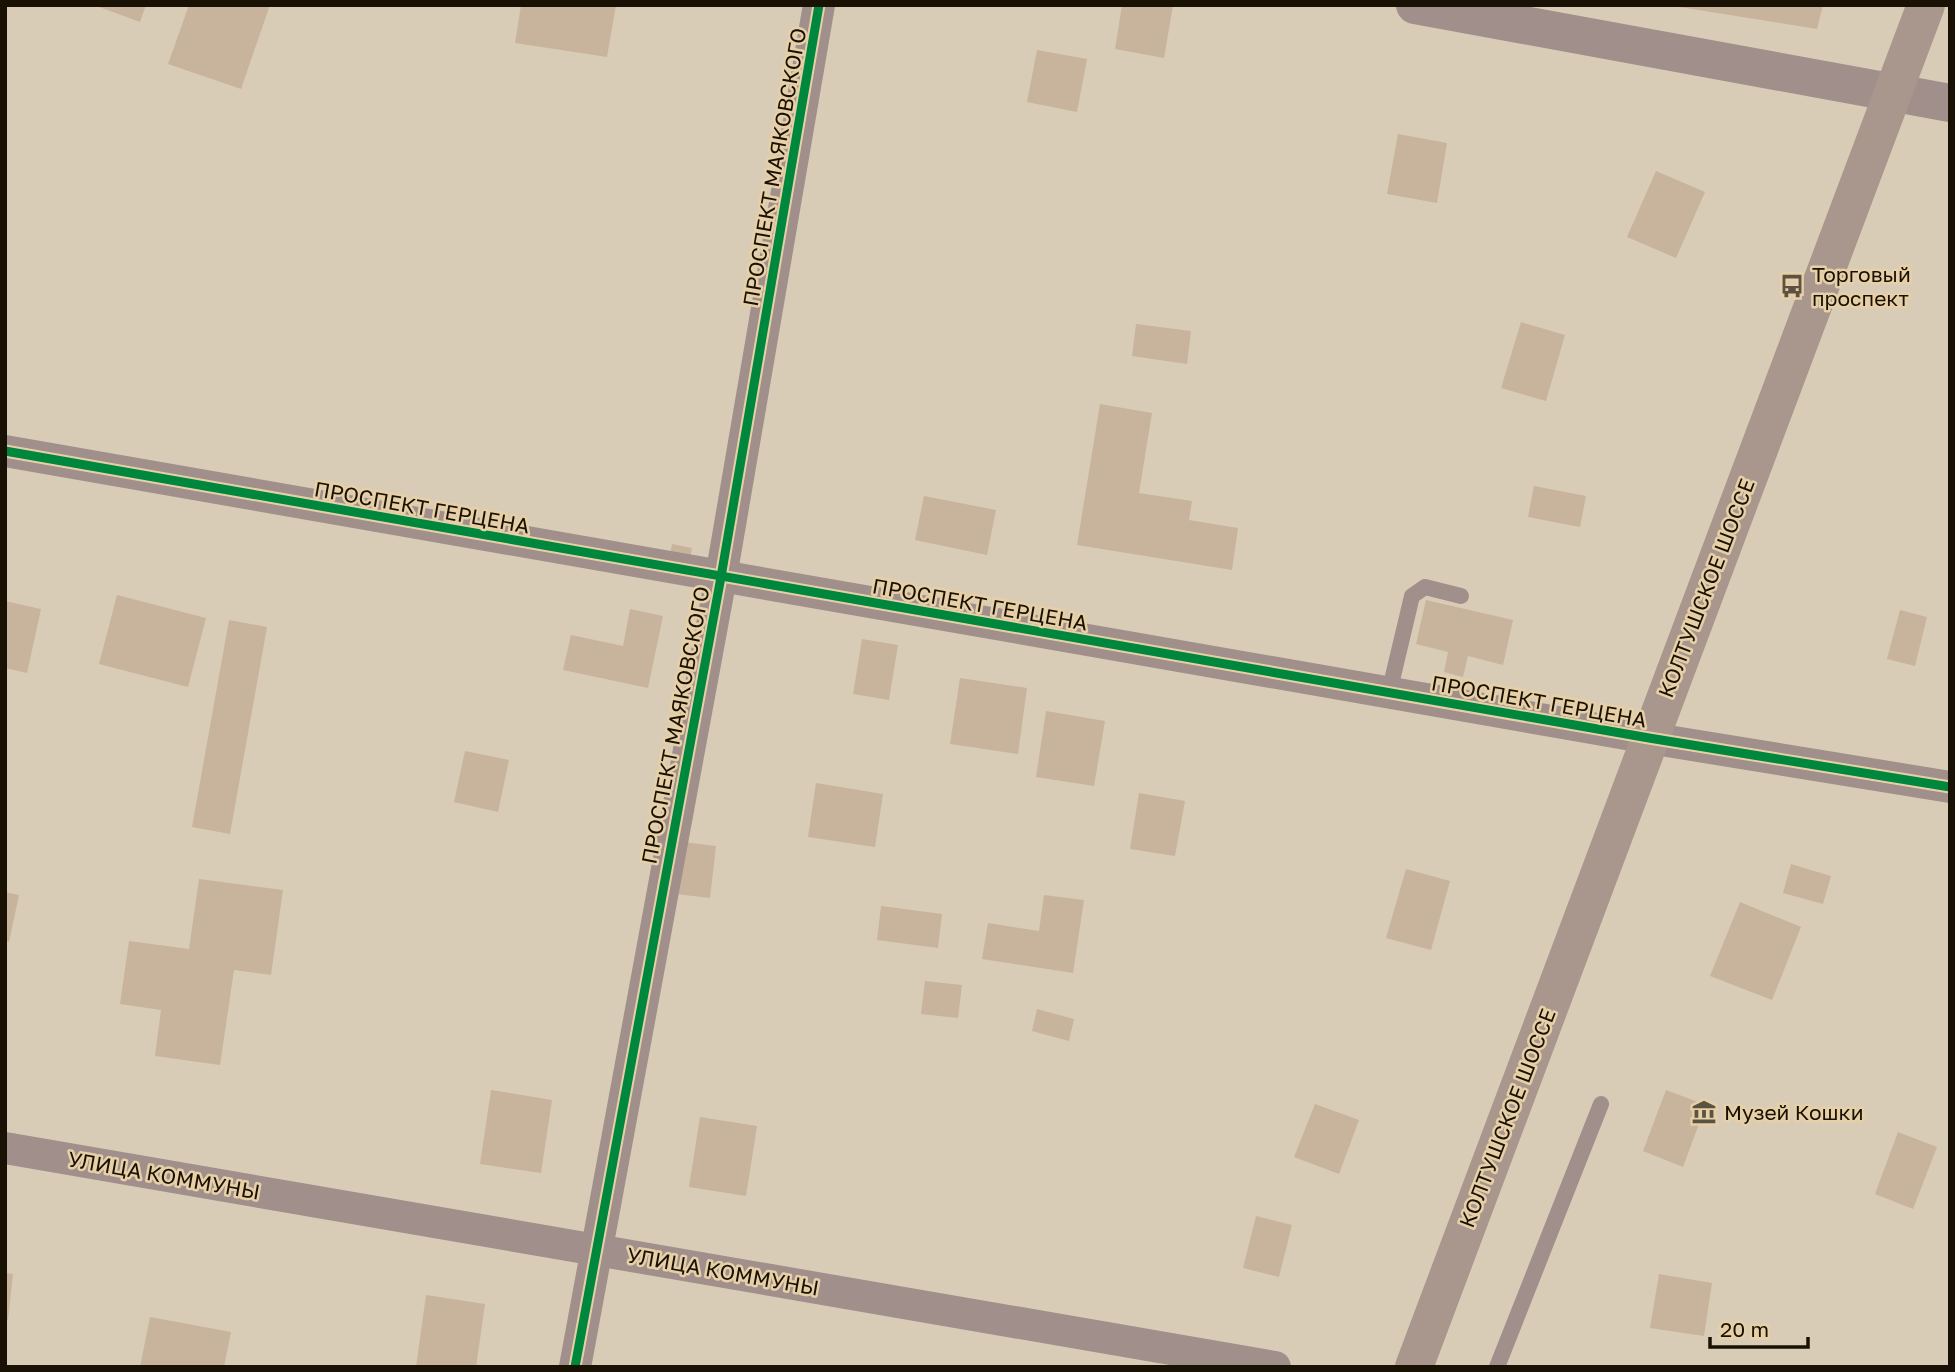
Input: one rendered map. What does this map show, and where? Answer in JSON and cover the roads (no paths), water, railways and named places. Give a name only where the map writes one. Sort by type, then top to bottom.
[{"type":"main road","name":"КОЛТУШСКОЕ ШОССЕ","points":[[1413,1367],[1926,5]]},
{"type":"street","name":"ПРОСПЕКТ МАЯКОВСКОГО","points":[[575,1367],[594,1249],[721,577],[819,5]]},
{"type":"street","points":[[1415,5],[1800,78],[1950,103]]},
{"type":"street","name":"ПРОСПЕКТ ГЕРЦЕНА","points":[[5,452],[1649,738],[1950,787]]},
{"type":"street","name":"УЛИЦА КОММУНЫ","points":[[5,1148],[1275,1367]]},
{"type":"lane","points":[[1389,693],[1412,596],[1425,587],[1461,596]]},
{"type":"lane","points":[[1497,1367],[1601,1104]]},
{"type":"place","name":"Торговый проспект","points":[[1792,286]]},
{"type":"place","name":"Музей Кошки","points":[[1704,1112]]}]
